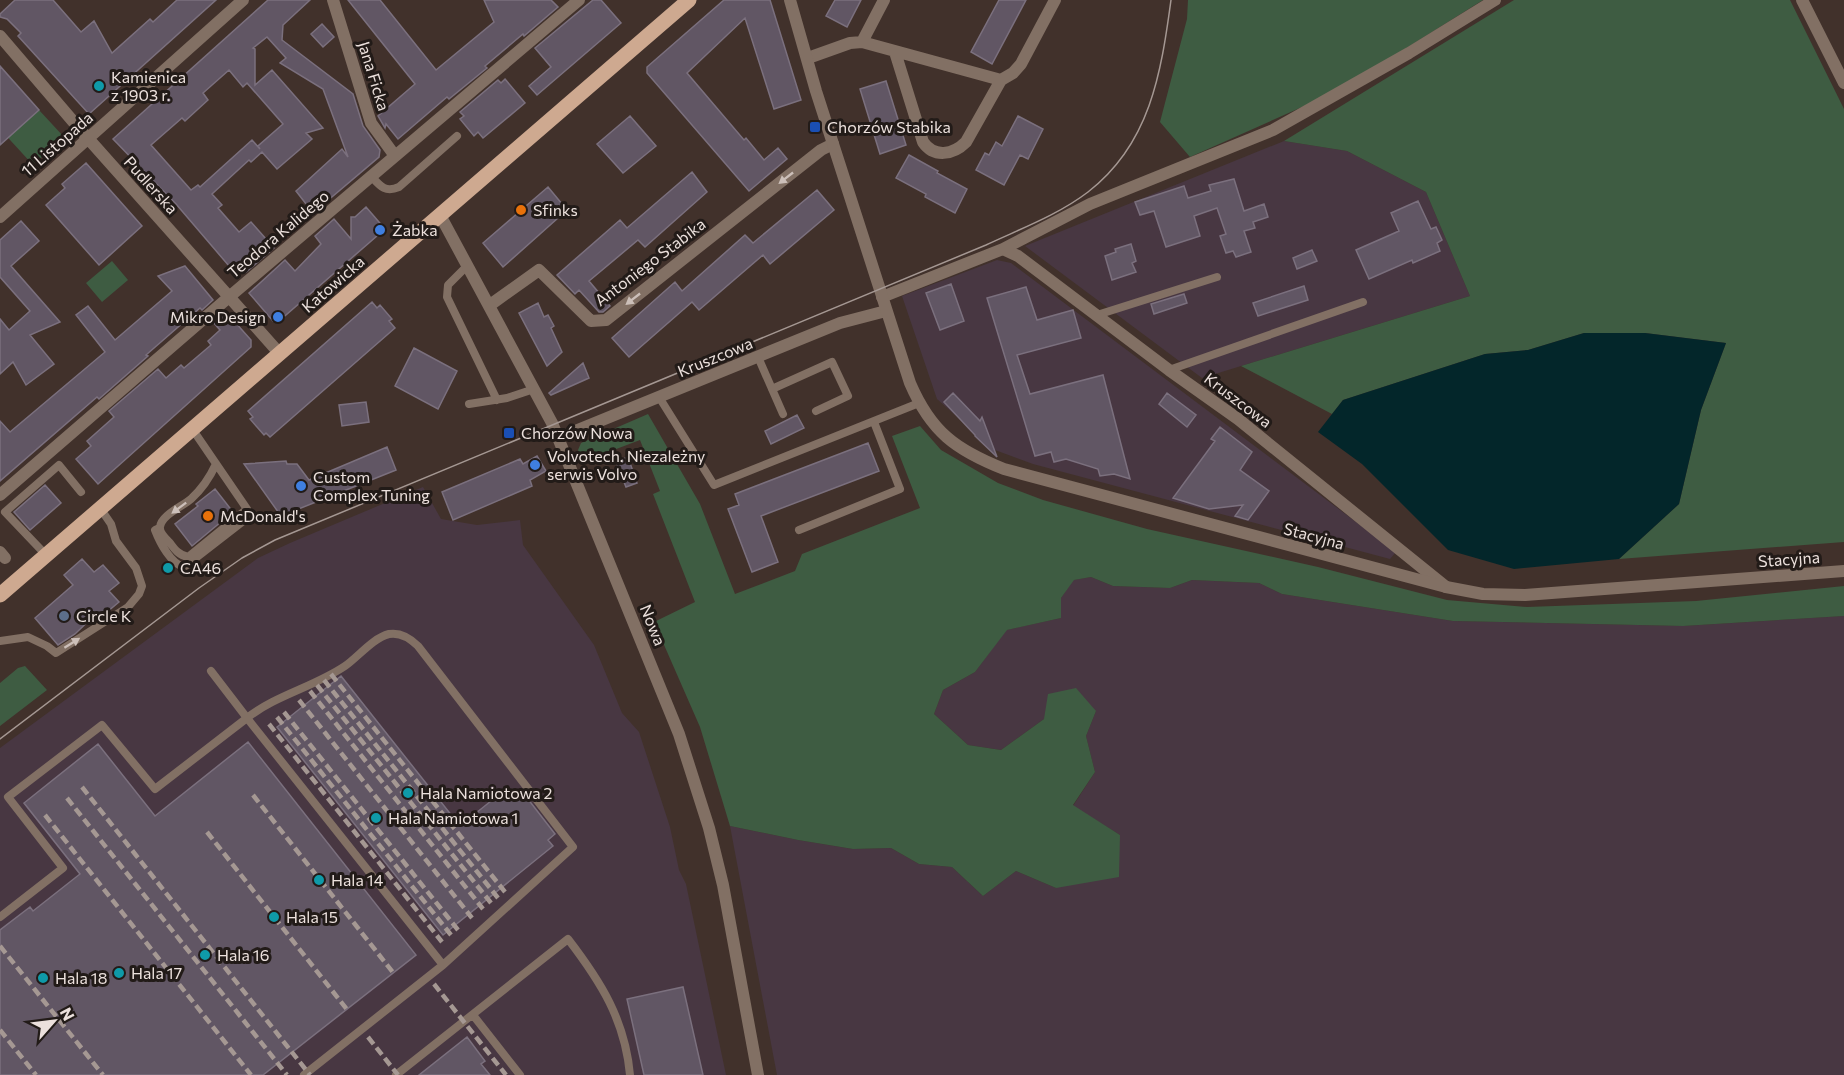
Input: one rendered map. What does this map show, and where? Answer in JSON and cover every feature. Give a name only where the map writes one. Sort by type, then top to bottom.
[{"type":"main road","name":"Katowicka","points":[[0,595],[688,0]]},
{"type":"street","name":"11 Listopada","points":[[0,217],[243,0]]},
{"type":"street","name":"Jana Ficka","points":[[333,0],[371,123],[395,156]]},
{"type":"street","name":"Teodora Kalidego","points":[[0,495],[370,176],[579,0]]},
{"type":"street","points":[[790,0],[816,91],[882,297],[1004,249],[1090,204],[1273,130],[1409,53],[1496,0]]},
{"type":"street","points":[[862,42],[884,0]]},
{"type":"street","points":[[895,52],[923,142],[928,149],[934,152],[949,153],[961,148],[966,142],[1001,80],[1013,73],[1021,64],[1055,0]]},
{"type":"street","points":[[1802,0],[1844,83]]},
{"type":"street","name":"Pudlerska","points":[[0,36],[280,354]]},
{"type":"street","points":[[808,58],[850,43],[862,42],[1001,80]]},
{"type":"street","name":"Antoniego Stabika","points":[[490,305],[539,270],[591,321],[606,320],[821,150],[833,144]]},
{"type":"street","name":"Nowa","points":[[440,215],[490,305],[558,438],[679,734],[709,828],[723,885],[758,1075]]},
{"type":"street","name":"Kruszcowa","points":[[1004,249],[1018,256],[1238,419],[1446,587]]},
{"type":"street","name":"Stacyjna","points":[[882,297],[910,383],[930,420],[948,441],[974,457],[1004,470],[1446,587],[1483,594],[1526,595],[1844,571]]},
{"type":"street","name":"Kruszcowa","points":[[558,438],[840,323],[886,311]]},
{"type":"lane","points":[[370,176],[383,189],[390,190],[399,187],[457,136]]},
{"type":"lane","points":[[468,265],[448,285],[447,297],[497,400]]},
{"type":"lane","points":[[1097,315],[1216,277]]},
{"type":"lane","points":[[1169,370],[1363,302]]},
{"type":"lane","points":[[758,357],[783,414]]},
{"type":"lane","points":[[772,389],[832,362],[848,396],[816,411]]},
{"type":"lane","points":[[469,404],[497,400],[534,389]]},
{"type":"lane","points":[[659,397],[714,484],[919,403]]},
{"type":"lane","points":[[799,530],[900,489],[874,422]]},
{"type":"lane","points":[[193,430],[248,509],[242,522],[184,567],[178,565],[159,541],[155,530],[192,498],[210,477],[216,464]]},
{"type":"lane","points":[[46,555],[5,512],[59,465],[81,492]]},
{"type":"lane","points":[[0,641],[28,638],[47,646],[56,653],[128,607],[139,594],[142,586],[140,576],[116,542],[111,524],[100,508]]},
{"type":"lane","points":[[0,917],[63,868],[8,797],[102,725],[155,789],[260,709],[338,670],[384,636],[403,635],[418,646],[573,847],[443,965],[304,1075]]},
{"type":"lane","points":[[211,671],[443,965]]},
{"type":"lane","points":[[396,1075],[568,939],[610,1000],[620,1024],[630,1075]]},
{"type":"lane","points":[[473,1015],[520,1075]]},
{"type":"shaded area","points":[[1284,141],[1347,151],[1426,192],[1470,296],[1202,378],[1025,246]]},
{"type":"shaded area","points":[[997,260],[1011,263],[1396,552],[1390,559],[1033,464],[995,450],[937,399],[902,296]]},
{"type":"shaded area","points":[[423,487],[441,519],[477,525],[520,520],[523,545],[594,645],[622,713],[639,732],[670,827],[679,870],[686,884],[726,1075],[0,1075],[0,748],[258,558]]},
{"type":"shaded area","points":[[1091,577],[1113,586],[1170,588],[1192,580],[1259,583],[1282,594],[1453,621],[1683,626],[1844,616],[1844,1075],[777,1075],[730,826],[853,849],[891,848],[919,864],[952,867],[983,896],[1016,871],[1056,888],[1120,835],[1073,806],[1095,772],[1086,736],[1096,711],[1044,719],[1001,750],[968,745],[934,714],[943,690],[975,672],[1006,630],[1061,618],[1061,598],[1073,580]]},
{"type":"green space","points":[[1188,0],[1483,0],[1338,91],[1190,157],[1160,122],[1187,19]]},
{"type":"green space","points":[[1514,0],[1790,0],[1844,109],[1844,542],[1619,559],[1679,504],[1701,410],[1726,343],[1645,333],[1584,333],[1528,350],[1485,354],[1343,400],[1332,414],[1241,366],[1470,296],[1426,192],[1347,151],[1284,141]]},
{"type":"green space","points":[[0,108],[18,128],[39,110],[64,137],[33,165],[0,129]]},
{"type":"green space","points":[[112,261],[128,280],[102,302],[86,283]]},
{"type":"green space","points":[[648,414],[700,504],[735,594],[795,571],[802,554],[920,508],[892,436],[920,426],[941,450],[998,483],[1043,500],[1147,529],[1318,567],[1447,600],[1527,607],[1696,601],[1844,586],[1844,616],[1683,626],[1453,621],[1282,594],[1259,583],[1192,580],[1170,588],[1113,586],[1091,577],[1074,580],[1061,598],[1061,618],[1007,630],[975,672],[943,690],[934,714],[968,745],[1001,750],[1044,719],[1048,694],[1076,688],[1096,711],[1086,736],[1095,772],[1073,805],[1120,835],[1119,877],[1056,888],[1016,871],[983,896],[952,867],[919,864],[891,848],[853,849],[730,826],[700,727],[654,622],[695,602],[653,494],[660,491],[640,440],[582,462],[578,450],[581,443]]},
{"type":"green space","points":[[25,666],[47,690],[0,726],[0,683],[18,668]]},
{"type":"water","points":[[1584,333],[1645,333],[1726,343],[1701,410],[1679,504],[1619,559],[1514,569],[1448,550],[1362,464],[1318,432],[1343,400],[1485,354],[1528,350]]},
{"type":"building","points":[[15,0],[53,0],[81,32],[94,21],[112,53],[150,19],[153,22],[177,0],[216,0],[89,114],[18,36],[21,33],[7,19],[0,17],[0,14]]},
{"type":"building","points":[[268,0],[310,0],[283,25],[282,40],[353,94],[363,126],[380,150],[379,157],[313,213],[296,191],[342,149],[348,157],[323,89],[280,63],[286,58],[267,37],[253,48],[255,49],[255,85],[272,70],[323,128],[306,133],[312,139],[277,169],[262,152],[251,162],[249,160],[212,194],[222,205],[218,208],[239,232],[251,222],[274,248],[246,272],[235,273],[176,204],[113,139]],"holes":[[[229,70],[243,87],[247,83],[283,124],[258,146],[260,149],[252,140],[200,187],[198,185],[191,190],[151,145],[182,118],[185,121],[208,100],[203,93]]]},
{"type":"building","points":[[348,0],[380,0],[436,70],[494,22],[484,0],[551,0],[558,7],[485,66],[487,68],[449,99],[447,97],[398,139],[386,124],[385,128],[378,116],[415,84]]},
{"type":"building","points":[[593,0],[601,0],[621,23],[537,95],[529,86],[551,67],[535,48]]},
{"type":"building","points":[[724,0],[770,0],[801,100],[774,109],[745,18],[687,73],[764,160],[778,148],[787,159],[749,191],[647,73],[647,67]]},
{"type":"building","points":[[835,0],[861,0],[847,27],[826,16]]},
{"type":"building","points":[[999,0],[1026,0],[992,64],[971,52]]},
{"type":"building","points":[[322,24],[334,37],[323,47],[311,34]]},
{"type":"building","points":[[0,66],[39,110],[0,145]]},
{"type":"building","points":[[505,79],[525,103],[483,138],[478,132],[474,136],[460,119],[464,116],[460,112],[498,80],[501,83]]},
{"type":"building","points":[[886,81],[906,145],[880,154],[860,89]]},
{"type":"building","points":[[630,116],[656,146],[623,173],[597,144]]},
{"type":"building","points":[[1018,116],[1043,129],[1028,159],[1020,155],[1004,185],[976,170],[985,153],[989,155],[996,142],[1002,146]]},
{"type":"building","points":[[909,155],[967,189],[955,213],[896,178]]},
{"type":"building","points":[[86,163],[142,226],[99,265],[46,205],[65,188],[62,184]]},
{"type":"building","points":[[692,172],[707,192],[645,247],[638,240],[589,281],[610,306],[603,312],[599,312],[579,290],[575,294],[557,275],[620,220],[627,228]]},
{"type":"building","points":[[1234,179],[1244,211],[1264,204],[1268,217],[1253,222],[1255,228],[1244,231],[1251,252],[1236,257],[1233,251],[1226,253],[1220,236],[1226,234],[1217,208],[1194,216],[1200,236],[1166,247],[1154,211],[1140,215],[1135,202],[1184,186],[1188,198],[1211,191],[1209,185]]},
{"type":"building","points":[[548,187],[567,210],[503,267],[483,243]]},
{"type":"building","points":[[817,190],[834,210],[770,264],[763,255],[699,310],[692,302],[629,357],[612,338],[675,282],[682,291],[745,235],[753,243]]},
{"type":"building","points":[[1418,201],[1431,229],[1436,227],[1442,240],[1437,243],[1440,251],[1413,263],[1412,260],[1369,279],[1356,250],[1399,231],[1391,213]]},
{"type":"building","points":[[366,207],[385,229],[279,321],[273,321],[249,293],[285,260],[295,271],[321,244],[315,236],[334,219],[351,239],[351,217],[355,217]]},
{"type":"building","points":[[21,221],[39,241],[11,266],[60,322],[30,335],[54,364],[26,385],[13,362],[0,374],[0,319],[9,330],[30,311],[0,277],[0,240]]},
{"type":"building","points":[[1131,244],[1136,261],[1132,263],[1136,272],[1112,280],[1105,256],[1116,252],[1115,249]]},
{"type":"building","points":[[1312,250],[1317,261],[1297,269],[1293,258]]},
{"type":"building","points":[[185,266],[213,300],[202,310],[200,308],[99,399],[97,397],[0,481],[0,421],[10,432],[105,352],[76,315],[88,306],[115,340],[172,291],[158,276]]},
{"type":"building","points":[[951,284],[964,321],[940,330],[926,293]]},
{"type":"building","points":[[1304,286],[1308,300],[1258,316],[1253,303]]},
{"type":"building","points":[[1026,287],[1037,320],[1073,310],[1081,338],[1017,355],[1030,394],[1103,375],[1130,479],[1114,474],[1100,476],[1098,469],[1066,459],[1054,462],[1051,452],[1035,456],[987,298]]},
{"type":"building","points":[[1184,294],[1187,303],[1154,314],[1151,304]]},
{"type":"building","points":[[372,302],[377,308],[380,305],[392,319],[389,321],[395,328],[270,437],[266,433],[264,435],[250,419],[253,417],[248,411]]},
{"type":"building","points":[[538,303],[544,317],[548,315],[554,326],[551,328],[562,352],[547,366],[519,313]]},
{"type":"building","points":[[226,312],[251,340],[251,347],[98,484],[76,459],[91,446],[87,441],[114,417],[109,411],[158,369],[166,378],[181,365],[184,368],[211,345],[208,341],[220,330],[213,322]]},
{"type":"building","points":[[414,348],[457,371],[438,409],[395,386]]},
{"type":"building","points":[[583,363],[589,378],[551,395],[549,393]]},
{"type":"building","points":[[953,393],[980,421],[982,417],[997,457],[944,402]]},
{"type":"building","points":[[1167,393],[1196,415],[1187,427],[1159,404]]},
{"type":"building","points":[[366,402],[369,422],[342,426],[339,405]]},
{"type":"building","points":[[797,415],[804,428],[771,444],[765,431]]},
{"type":"building","points":[[1220,427],[1252,452],[1240,470],[1269,491],[1248,520],[1235,516],[1243,505],[1209,509],[1173,498],[1215,441],[1211,439]]},
{"type":"building","points":[[868,443],[879,471],[761,516],[778,562],[752,572],[728,509],[739,505],[735,494]]},
{"type":"building","name":"Custom Complex Tuning","points":[[387,447],[396,470],[281,516],[244,464],[286,461],[287,464],[297,464],[309,480]]},
{"type":"building","points":[[537,456],[546,471],[530,480],[532,486],[453,520],[442,492],[520,459],[523,464]]},
{"type":"building","points":[[628,457],[637,483],[626,487],[616,462]]},
{"type":"building","points":[[45,485],[61,503],[30,530],[14,512]]},
{"type":"building","name":"McDonald's","points":[[215,489],[233,512],[192,546],[175,524]]},
{"type":"building","points":[[82,559],[94,572],[103,565],[119,583],[109,591],[119,602],[101,617],[97,613],[75,634],[58,645],[35,618],[73,585],[64,575]]},
{"type":"building","points":[[341,676],[460,826],[507,788],[513,796],[521,790],[555,834],[548,840],[553,846],[443,935],[277,727]]},
{"type":"building","points":[[248,742],[416,955],[263,1075],[0,1075],[0,930],[30,907],[33,911],[80,874],[24,803],[98,744],[155,816]]},
{"type":"building","points":[[683,987],[703,1075],[644,1075],[627,999]]},
{"type":"building","points":[[467,1037],[485,1061],[481,1064],[490,1075],[419,1075]]},
{"type":"tram line","points":[[0,739],[199,588],[242,558],[275,540],[986,245],[1064,208],[1088,192],[1109,173],[1126,152],[1139,130],[1157,81],[1171,0]]},
{"type":"railway","points":[[331,674],[505,892]]},
{"type":"railway","points":[[324,680],[498,898]]},
{"type":"railway","points":[[317,685],[491,903]]},
{"type":"railway","points":[[310,691],[483,909]]},
{"type":"railway","points":[[299,700],[472,918]]},
{"type":"railway","points":[[284,712],[458,930]]},
{"type":"railway","points":[[277,717],[451,935]]},
{"type":"railway","points":[[269,724],[442,942]]},
{"type":"railway","points":[[82,787],[310,1075]]},
{"type":"railway","points":[[253,795],[395,975]]},
{"type":"railway","points":[[67,798],[287,1075]]},
{"type":"railway","points":[[45,815],[251,1075]]},
{"type":"railway","points":[[207,832],[349,1012]]},
{"type":"railway","points":[[0,946],[103,1075]]},
{"type":"railway","points":[[434,984],[506,1075]]},
{"type":"railway","points":[[0,1030],[36,1075]]},
{"type":"railway","points":[[368,1037],[398,1075]]},
{"type":"place","name":"Kamienica z 1903 r.","points":[[99,86]]},
{"type":"place","name":"Chorzów Stabika","points":[[815,127]]},
{"type":"place","name":"Sfinks","points":[[521,210]]},
{"type":"place","name":"Żabka","points":[[380,230]]},
{"type":"place","name":"Mikro Design","points":[[278,317]]},
{"type":"place","name":"Chorzów Nowa","points":[[509,433]]},
{"type":"place","name":"Volvotech. Niezależny serwis Volvo","points":[[535,465]]},
{"type":"place","name":"Custom Complex Tuning","points":[[301,486]]},
{"type":"place","name":"McDonald's","points":[[208,516]]},
{"type":"place","name":"CA46","points":[[168,568]]},
{"type":"place","name":"Circle K","points":[[64,616]]},
{"type":"place","name":"Hala Namiotowa 2","points":[[408,793]]},
{"type":"place","name":"Hala Namiotowa 1","points":[[376,818]]},
{"type":"place","name":"Hala 14","points":[[319,880]]},
{"type":"place","name":"Hala 15","points":[[274,917]]},
{"type":"place","name":"Hala 16","points":[[205,955]]},
{"type":"place","name":"Hala 17","points":[[119,973]]},
{"type":"place","name":"Hala 18","points":[[43,978]]}]
